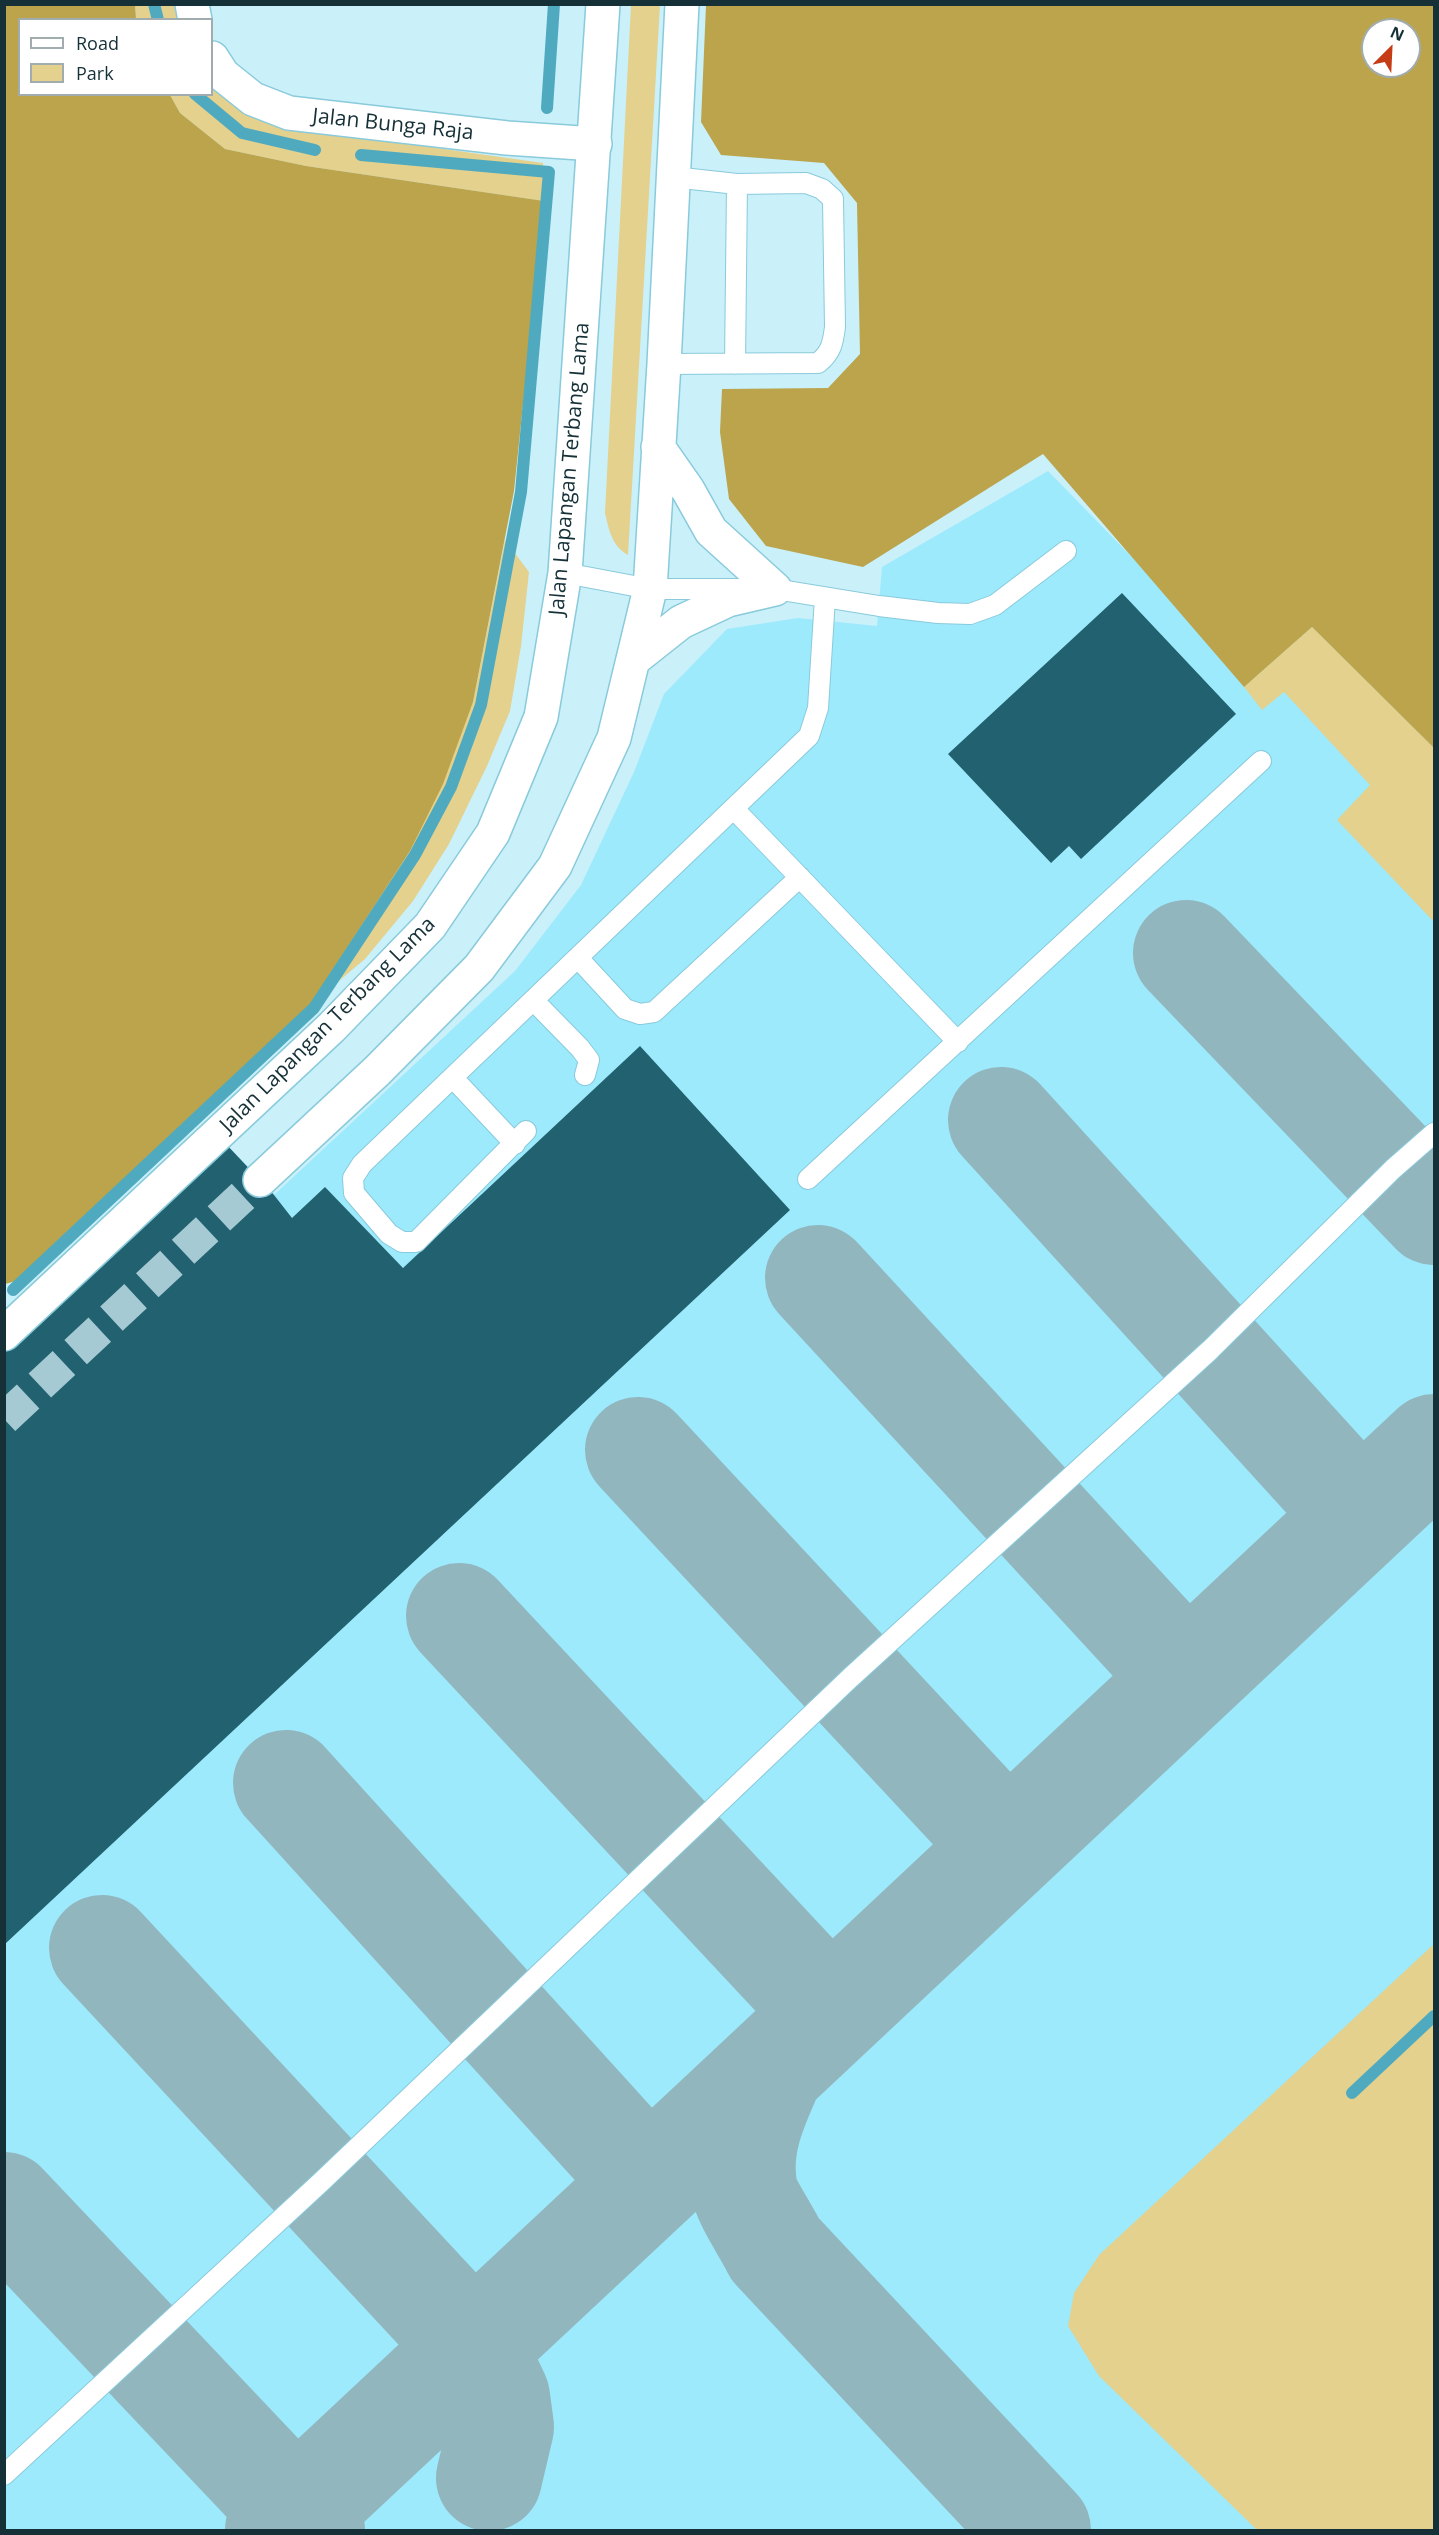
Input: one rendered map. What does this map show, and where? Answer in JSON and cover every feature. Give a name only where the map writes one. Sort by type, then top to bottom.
[{"type":"main road","name":"Jalan Lapangan Terbang Lama","points":[[7,1327],[299,1059],[430,926],[493,833],[541,717],[565,573],[603,4]]},
{"type":"main road","points":[[260,1180],[377,1071],[479,968],[555,866],[614,738],[650,589],[682,4]]},
{"type":"main road","name":"Jalan Bunga Raja","points":[[213,60],[223,75],[253,99],[289,113],[507,138],[595,144]]},
{"type":"main road","points":[[658,447],[688,490],[711,531],[776,589]]},
{"type":"main road","points":[[633,660],[681,622],[728,600],[776,589]]},
{"type":"lane","points":[[664,364],[818,363],[833,345],[835,327],[833,199],[822,189],[806,183],[737,184],[673,177]]},
{"type":"lane","points":[[735,364],[737,184]]},
{"type":"lane","points":[[565,573],[650,589],[776,589],[938,613],[970,614],[995,605],[1066,550]]},
{"type":"lane","points":[[453,1078],[520,1138],[416,1242],[402,1242],[389,1234],[354,1193],[352,1178],[362,1164],[809,736],[818,708],[825,598]]},
{"type":"lane","points":[[808,1179],[1260,761]]},
{"type":"lane","points":[[734,809],[958,1042]]},
{"type":"lane","points":[[578,958],[625,1009],[640,1014],[654,1012],[800,877]]},
{"type":"lane","points":[[534,1001],[589,1060],[585,1075]]},
{"type":"lane","points":[[4,2475],[321,2182],[850,1678],[1210,1350],[1385,1177],[1434,1133]]},
{"type":"shaded area","points":[[5,4],[135,5],[136,18],[18,18],[18,96],[171,96],[180,113],[225,149],[306,166],[544,201],[514,491],[473,702],[443,784],[410,851],[310,1005],[16,1281],[5,1284]]},
{"type":"shaded area","points":[[706,5],[1434,5],[1434,748],[1312,627],[1244,687],[1043,454],[863,567],[766,546],[729,499],[720,432],[722,389],[828,388],[860,354],[857,203],[824,163],[721,155],[701,122]]},
{"type":"shaded area","points":[[1048,471],[1246,674],[1434,761],[1434,2530],[5,2530],[5,1346],[225,1143],[275,1194],[515,971],[581,885],[634,772],[664,694],[727,629],[798,618],[877,626],[882,567]]},
{"type":"green space","points":[[135,5],[181,5],[183,18],[136,18]]},
{"type":"green space","points":[[631,5],[660,5],[628,555],[615,542],[605,513]]},
{"type":"green space","points":[[213,78],[338,134],[543,163],[544,201],[306,166],[225,149],[180,113],[171,96],[213,96]]},
{"type":"green space","points":[[505,540],[529,572],[521,646],[510,711],[487,766],[449,844],[413,901],[365,959],[310,1005],[410,851],[473,702]]},
{"type":"green space","points":[[1312,627],[1434,748],[1434,922],[1337,820],[1370,785],[1284,692],[1262,710],[1244,687]]},
{"type":"green space","points":[[1434,1944],[1434,2530],[1257,2530],[1099,2376],[1068,2326],[1074,2293],[1099,2255]]},
{"type":"building","points":[[1122,593],[1236,714],[1081,859],[1069,846],[1051,863],[948,754]]},
{"type":"building","points":[[640,1046],[790,1210],[5,1944],[5,1346],[225,1143],[274,1195],[292,1218],[325,1187],[403,1268]]},
{"type":"waterway","points":[[154,4],[158,18]]},
{"type":"waterway","points":[[547,108],[554,4]]},
{"type":"waterway","points":[[197,96],[242,133],[315,150]]},
{"type":"waterway","points":[[13,1290],[314,1008],[415,855],[451,787],[481,705],[521,492],[549,172],[361,155]]},
{"type":"waterway","points":[[1352,2093],[1434,2016]]},
{"type":"taxiway","points":[[1186,953],[1434,1212]]},
{"type":"taxiway","points":[[1001,1120],[1360,1515]]},
{"type":"taxiway","points":[[818,1278],[1186,1677]]},
{"type":"taxiway","points":[[1038,2530],[775,2249],[745,2192],[743,2159],[753,2113],[772,2068],[1434,1447]]},
{"type":"taxiway","points":[[638,1450],[1007,1846]]},
{"type":"taxiway","points":[[459,1616],[830,2013]]},
{"type":"taxiway","points":[[286,1783],[648,2182]]},
{"type":"taxiway","points":[[102,1948],[473,2347],[497,2397],[501,2427],[489,2478]]},
{"type":"taxiway","points":[[278,2530],[772,2068]]},
{"type":"taxiway","points":[[4,2205],[312,2530]]},
{"type":"tunnel","points":[[4,1419],[260,1180]]}]
